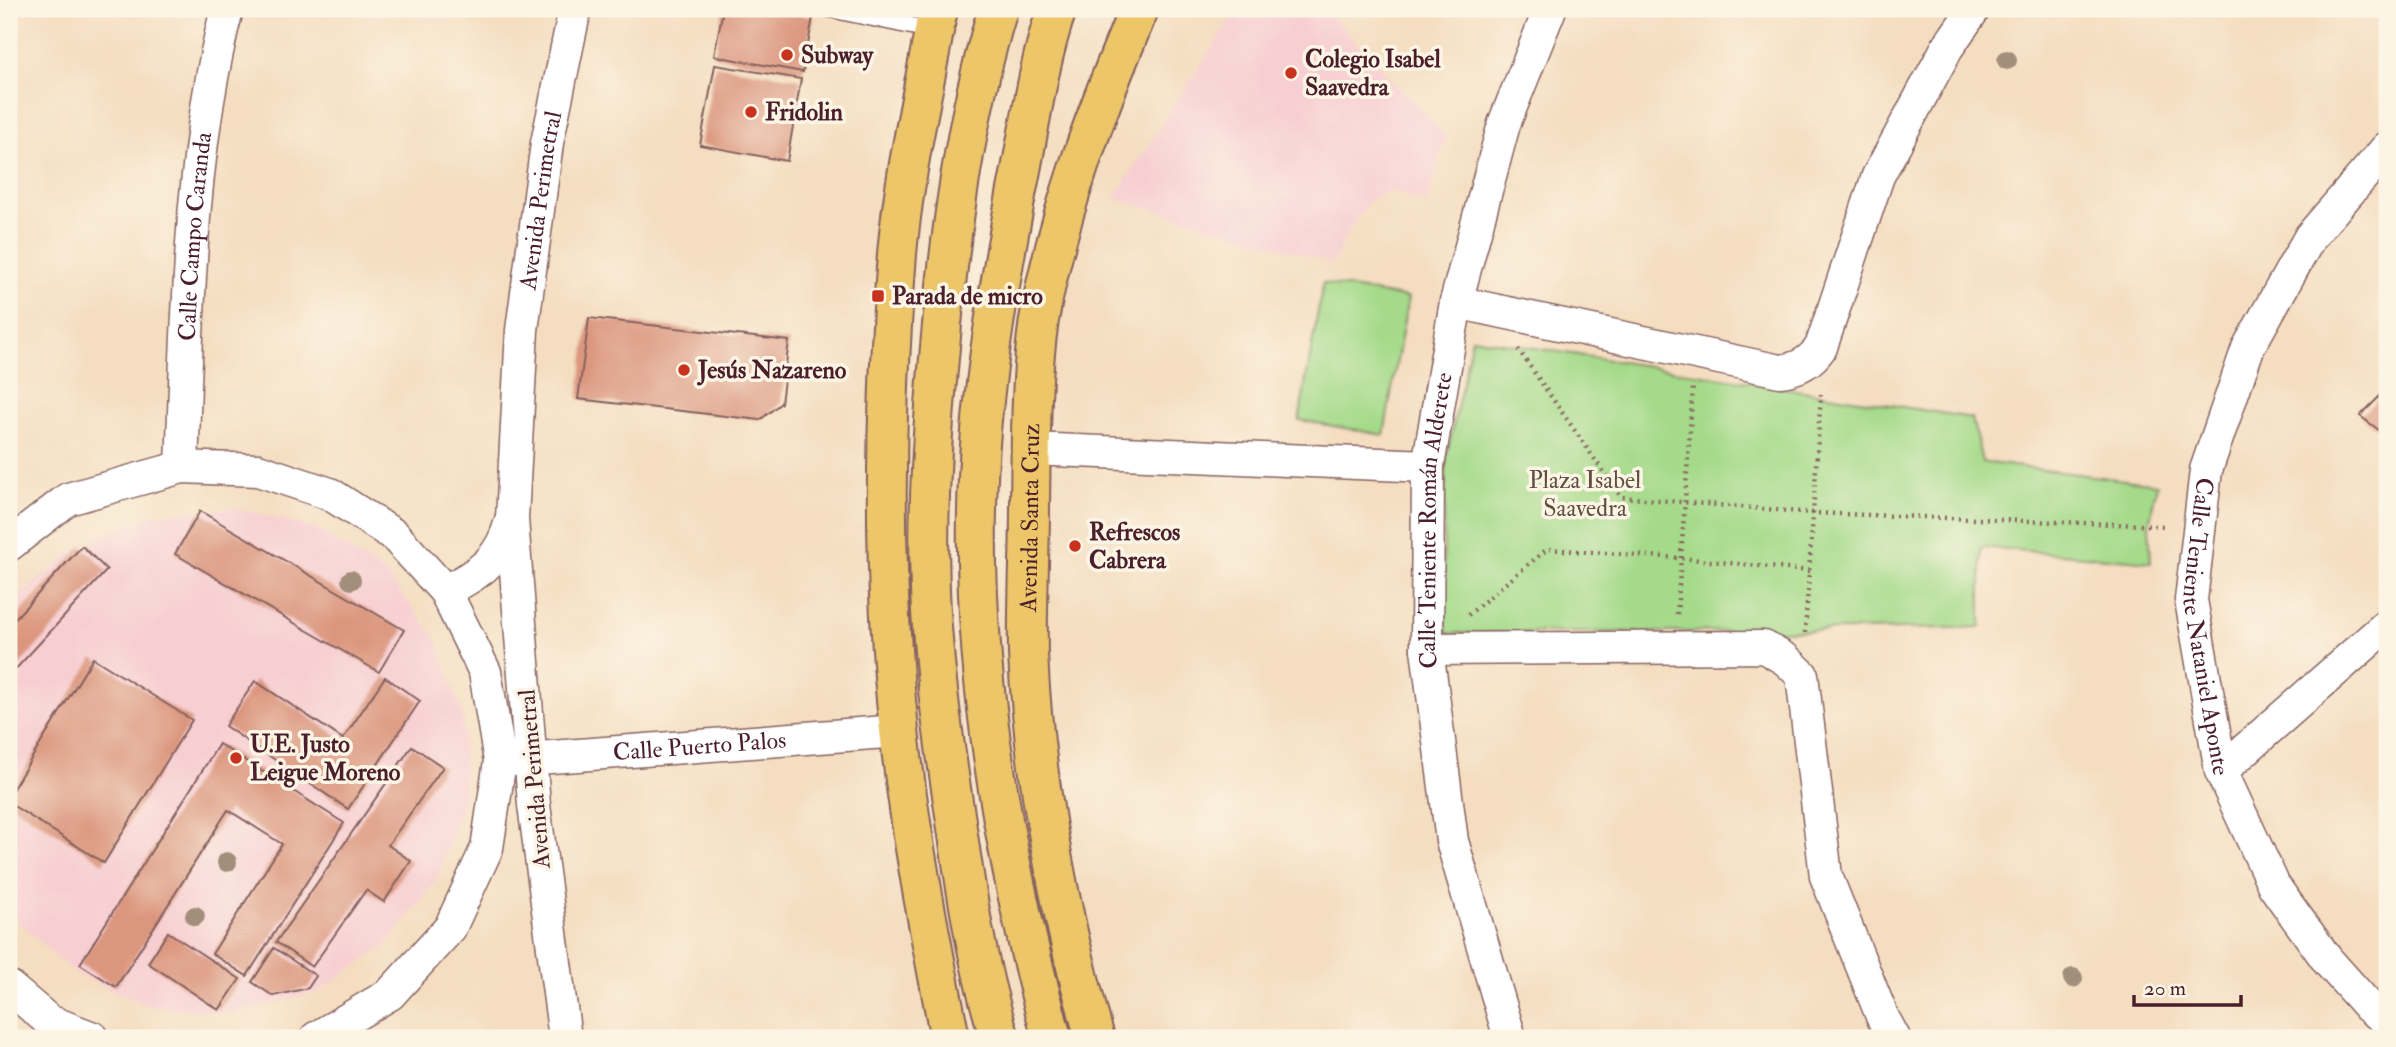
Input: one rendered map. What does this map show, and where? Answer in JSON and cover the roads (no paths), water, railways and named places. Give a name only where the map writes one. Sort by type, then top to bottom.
[{"type":"main road","points":[[998,9],[982,64],[949,244],[933,418],[929,524],[931,611],[944,740],[964,881],[999,1038]]},
{"type":"main road","name":"Avenida Santa Cruz","points":[[1052,1038],[1006,841],[987,710],[979,593],[979,521],[981,432],[999,283],[1031,121],[1057,9]]},
{"type":"main road","name":"Avenida Santa Cruz","points":[[1095,1038],[1067,926],[1042,787],[1028,654],[1031,449],[1039,322],[1061,223],[1112,73],[1146,14]]},
{"type":"main road","points":[[945,16],[982,64]]},
{"type":"main road","points":[[945,16],[913,142],[897,252],[886,527],[899,731],[920,886],[950,1038]]},
{"type":"street","name":"Calle Campo Caranda","points":[[182,467],[190,261],[215,58],[228,9]]},
{"type":"street","name":"Avenida Perimetral","points":[[565,1038],[534,804],[512,519],[522,330],[547,143],[575,9]]},
{"type":"street","name":"Calle Teniente Román Alderete","points":[[1510,1038],[1452,841],[1427,649],[1428,466],[1456,302],[1504,124],[1550,9]]},
{"type":"street","points":[[1456,302],[1780,371],[1790,370],[1815,355],[1825,337],[1878,176],[1947,48],[1974,9]]},
{"type":"street","name":"Calle Teniente Nataniel Aponte","points":[[2387,148],[2310,237],[2248,348],[2206,470],[2191,600],[2221,771],[2274,886],[2328,961],[2369,1007],[2387,1020]]},
{"type":"street","points":[[1031,449],[1428,466]]},
{"type":"street","points":[[9,545],[68,499],[182,467],[258,471],[330,494],[394,535],[445,590],[485,672],[500,761],[487,848],[450,928],[390,994],[316,1038]]},
{"type":"street","name":"Avenida Perimetral","points":[[445,590],[469,580],[489,563],[506,542],[512,519]]},
{"type":"street","points":[[2221,771],[2387,625]]},
{"type":"street","points":[[1427,649],[1764,647],[1785,659],[1802,675],[1826,876],[1882,1016],[1894,1038]]},
{"type":"street","name":"Calle Puerto Palos","points":[[500,761],[899,731]]},
{"type":"street","points":[[9,987],[49,1021],[93,1038]]},
{"type":"lane","points":[[830,9],[945,16]]},
{"type":"place","name":"Subway","points":[[787,55]]},
{"type":"place","name":"Colegio Isabel Saavedra","points":[[1291,73]]},
{"type":"place","name":"Fridolin","points":[[751,112]]},
{"type":"place","name":"Parada de micro","points":[[878,296]]},
{"type":"place","name":"Jesús Nazareno","points":[[684,370]]},
{"type":"place","name":"Refrescos Cabrera","points":[[1075,546]]},
{"type":"place","name":"U.E. Justo Leigue Moreno","points":[[236,758]]},
{"type":"park label","name":"Plaza Isabel Saavedra","points":[[1585,494]]}]
